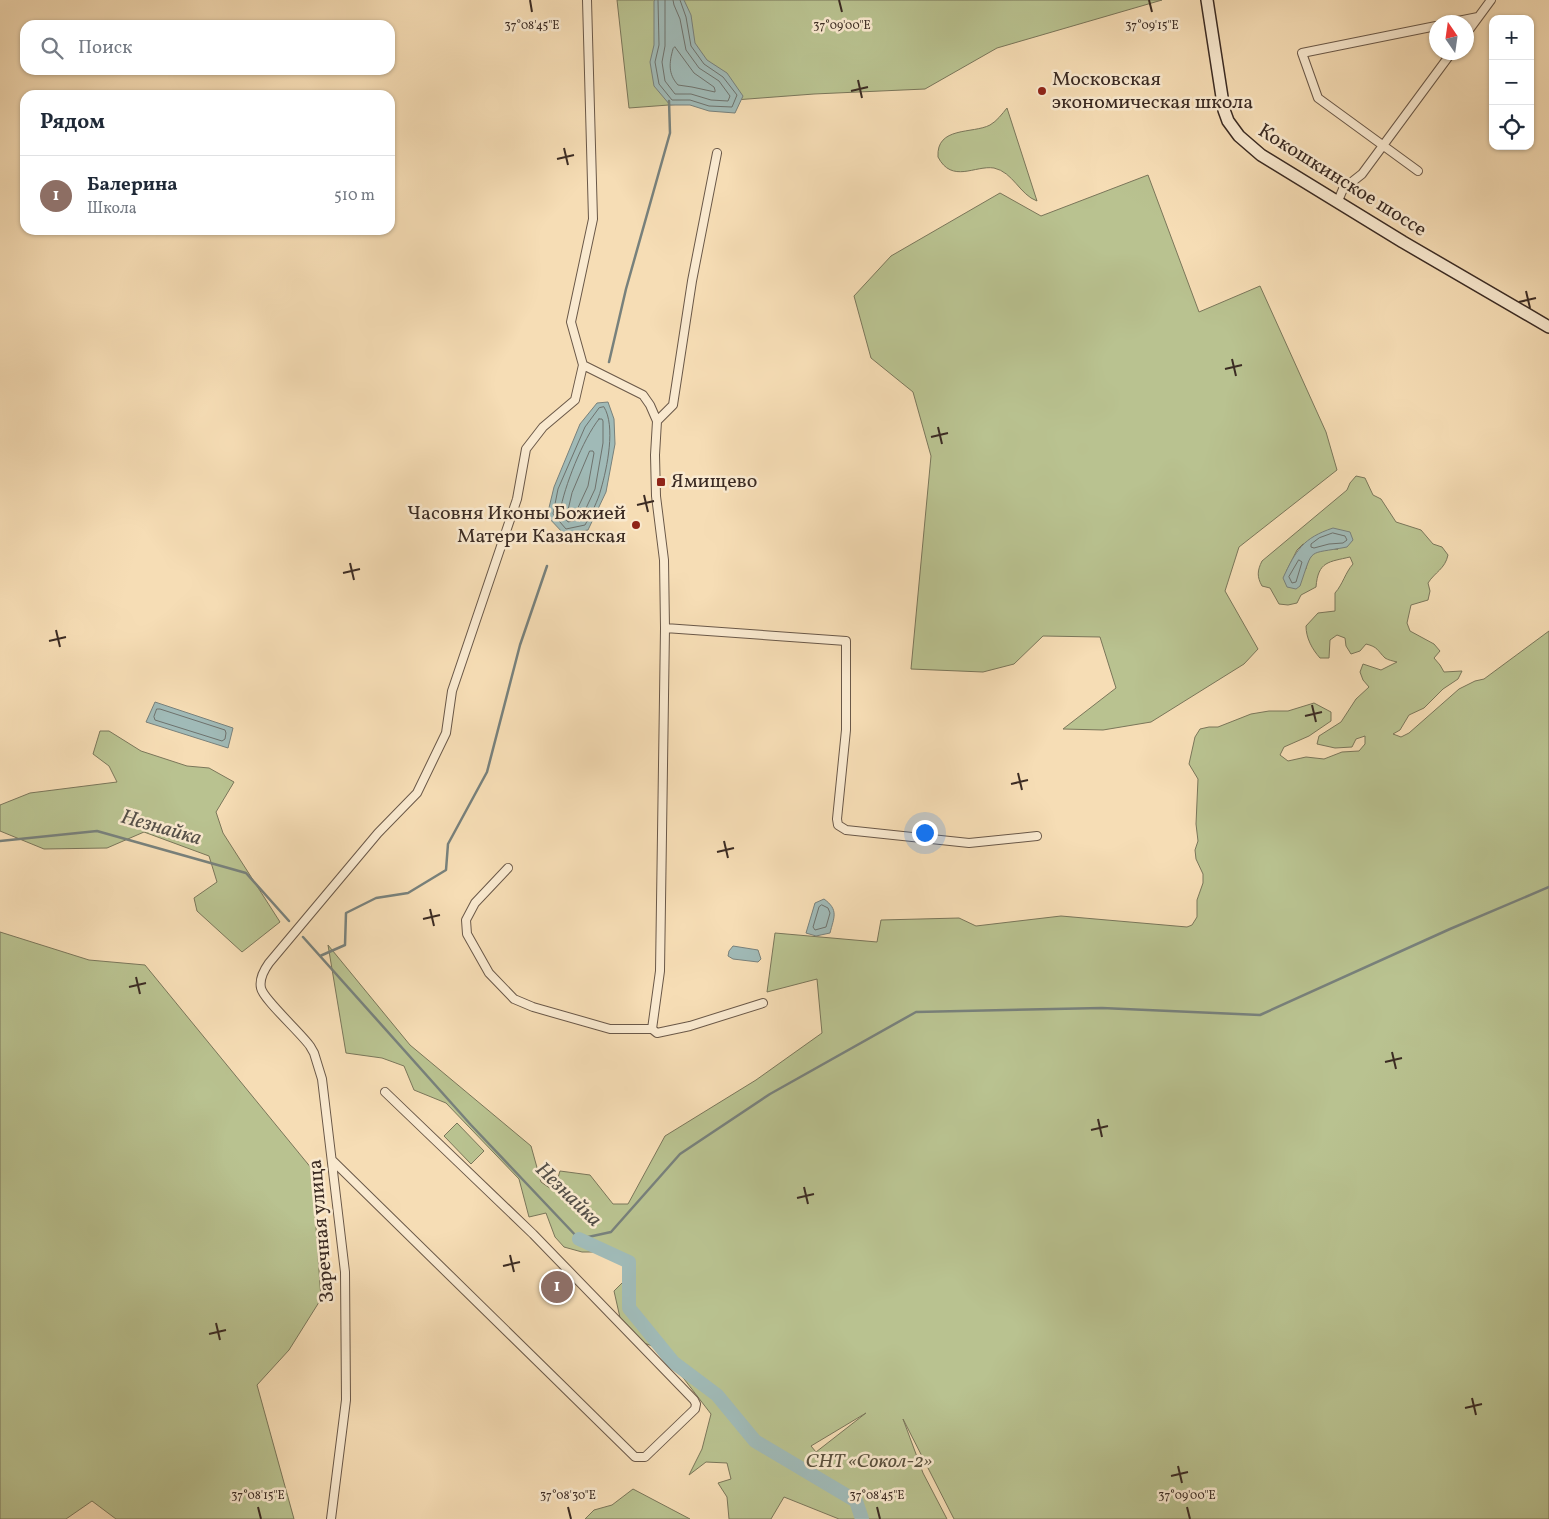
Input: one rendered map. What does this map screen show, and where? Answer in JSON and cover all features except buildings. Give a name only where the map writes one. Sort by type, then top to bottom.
[{"type":"main road","name":"Кокошкинское шоссе","points":[[1207,0],[1223,106],[1231,126],[1243,140],[1261,155],[1549,327]]},
{"type":"street","points":[[587,0],[594,219],[571,322],[583,365],[643,395],[657,421],[655,455],[656,496],[664,560],[665,628],[660,971],[652,1029]]},
{"type":"street","points":[[1474,23],[1491,0]]},
{"type":"street","points":[[1474,18],[1478,17]]},
{"type":"street","points":[[1418,171],[1318,98],[1302,53],[1429,27]]},
{"type":"street","points":[[1338,201],[1343,189],[1362,174],[1446,60]]},
{"type":"street","points":[[657,421],[673,405],[692,281],[717,152]]},
{"type":"street","name":"Заречная улица","points":[[331,1519],[337,1485],[346,1400],[346,1272],[322,1079],[314,1053],[304,1039],[263,994],[261,988],[262,975],[378,833],[417,793],[446,733],[452,691],[517,498],[526,448],[543,427],[575,400],[583,365]]},
{"type":"street","points":[[665,628],[846,641],[846,730],[837,819],[838,825],[846,830],[969,843],[1036,836]]},
{"type":"street","points":[[508,868],[475,903],[466,920],[467,934],[489,973],[514,999],[533,1007],[610,1029],[652,1029],[657,1033],[690,1026],[763,1003]]},
{"type":"street","points":[[332,1160],[635,1456],[645,1457],[694,1409],[696,1404],[694,1400],[540,1241],[385,1092]]},
{"type":"green space","points":[[617,0],[1162,0],[997,48],[925,89],[814,94],[629,108]]},
{"type":"green space","points":[[1007,108],[1037,201],[1026,194],[1001,170],[987,168],[957,172],[950,170],[938,157],[939,147],[943,140],[957,133],[990,125]]},
{"type":"green space","points":[[1148,175],[1199,312],[1260,286],[1326,432],[1337,470],[1239,547],[1225,591],[1258,649],[1244,664],[1151,722],[1103,730],[1063,729],[1116,688],[1100,637],[1043,636],[1014,664],[983,672],[911,669],[931,456],[913,392],[871,358],[854,296],[891,256],[1000,193],[1041,216]]},
{"type":"green space","name":"СНТ «Сокол-2»","points":[[1356,476],[1365,478],[1373,495],[1381,499],[1396,522],[1421,530],[1433,544],[1442,547],[1448,555],[1442,567],[1428,583],[1430,591],[1428,600],[1411,605],[1407,623],[1410,631],[1434,644],[1440,651],[1434,658],[1444,672],[1462,671],[1458,679],[1443,689],[1424,708],[1409,715],[1400,730],[1393,734],[1401,737],[1409,733],[1459,689],[1484,679],[1549,631],[1549,1519],[954,1519],[903,1419],[923,1473],[947,1519],[839,1519],[784,1497],[771,1519],[729,1519],[727,1497],[718,1483],[731,1479],[727,1463],[706,1462],[689,1475],[702,1449],[711,1414],[661,1349],[638,1341],[621,1322],[614,1291],[634,1271],[600,1252],[582,1252],[564,1247],[555,1237],[546,1213],[529,1217],[519,1179],[446,1103],[414,1090],[404,1066],[382,1058],[346,1053],[328,945],[410,1045],[531,1146],[541,1182],[554,1191],[560,1171],[590,1175],[613,1204],[628,1204],[665,1136],[756,1080],[822,1033],[817,979],[767,992],[775,933],[877,942],[881,920],[959,918],[976,926],[1061,916],[1187,927],[1192,925],[1197,917],[1197,900],[1203,883],[1203,874],[1196,859],[1195,850],[1198,841],[1196,824],[1198,779],[1189,764],[1195,737],[1200,729],[1218,727],[1251,714],[1269,711],[1288,711],[1314,703],[1331,712],[1331,721],[1309,736],[1284,747],[1280,755],[1288,761],[1306,757],[1324,759],[1342,752],[1359,751],[1365,744],[1365,736],[1356,739],[1352,747],[1335,748],[1317,744],[1319,736],[1341,722],[1356,699],[1369,687],[1363,680],[1360,672],[1363,664],[1381,670],[1397,662],[1386,659],[1375,648],[1366,644],[1360,651],[1351,654],[1346,646],[1345,638],[1337,635],[1330,640],[1329,658],[1320,658],[1310,643],[1306,626],[1318,613],[1335,611],[1335,593],[1353,564],[1350,557],[1331,562],[1322,567],[1317,578],[1316,587],[1301,595],[1297,603],[1279,604],[1270,588],[1262,586],[1259,580],[1258,571],[1262,561],[1347,490]],"holes":[[[1303,544],[1338,549],[1326,549],[1313,554],[1306,569],[1287,570],[1297,550]],[[866,1413],[816,1452],[811,1446]]]},
{"type":"green space","points":[[100,731],[109,731],[141,751],[187,766],[209,768],[234,782],[216,812],[223,833],[280,922],[242,952],[197,911],[194,898],[217,882],[209,856],[144,832],[107,848],[44,849],[0,831],[0,805],[30,793],[117,782],[109,766],[93,754]]},
{"type":"green space","points":[[0,932],[89,960],[145,965],[312,1169],[321,1299],[289,1350],[257,1385],[294,1519],[116,1519],[92,1501],[66,1519],[0,1519]]},
{"type":"green space","points":[[457,1123],[484,1151],[471,1164],[444,1136]]},
{"type":"green space","points":[[633,1489],[690,1519],[585,1519],[594,1510],[612,1505]]},
{"type":"water","points":[[655,0],[684,0],[691,15],[695,43],[707,60],[727,73],[743,96],[735,113],[709,111],[690,105],[670,105],[654,86],[650,62],[654,45]]},
{"type":"water","points":[[608,402],[614,419],[615,444],[606,492],[588,530],[564,534],[547,516],[554,487],[580,424],[597,403]]},
{"type":"water","points":[[1333,528],[1350,532],[1353,540],[1347,547],[1313,554],[1307,564],[1300,586],[1296,589],[1287,587],[1283,578],[1302,546],[1314,536]]},
{"type":"water","points":[[155,702],[233,728],[228,748],[146,722]]},
{"type":"water","points":[[824,899],[834,910],[830,933],[816,936],[806,933],[815,903]]},
{"type":"water","points":[[733,946],[758,950],[761,959],[758,962],[733,959],[728,956]]},
{"type":"waterway","points":[[609,362],[626,289],[670,133],[669,101]]},
{"type":"waterway","points":[[320,956],[345,945],[346,913],[376,898],[408,893],[446,870],[448,844],[487,772],[520,645],[547,566]]},
{"type":"waterway","name":"Незнайка","points":[[0,841],[97,831],[246,873],[289,921]]},
{"type":"waterway","points":[[303,937],[471,1125],[579,1239],[611,1232],[680,1154],[770,1094],[916,1012],[1102,1008],[1260,1015],[1450,929],[1549,887]]},
{"type":"waterway","name":"Незнайка","points":[[579,1239],[629,1262],[629,1308],[673,1362],[717,1395],[755,1441],[856,1501],[862,1519]]},
{"type":"place","name":"Московская экономическая школа","points":[[1042,91]]},
{"type":"place","name":"Ямищево","points":[[661,482]]},
{"type":"place","name":"Часовня Иконы Божией Матери Казанская","points":[[636,525]]},
{"type":"place","name":"Балерина","points":[[557,1287]]}]
